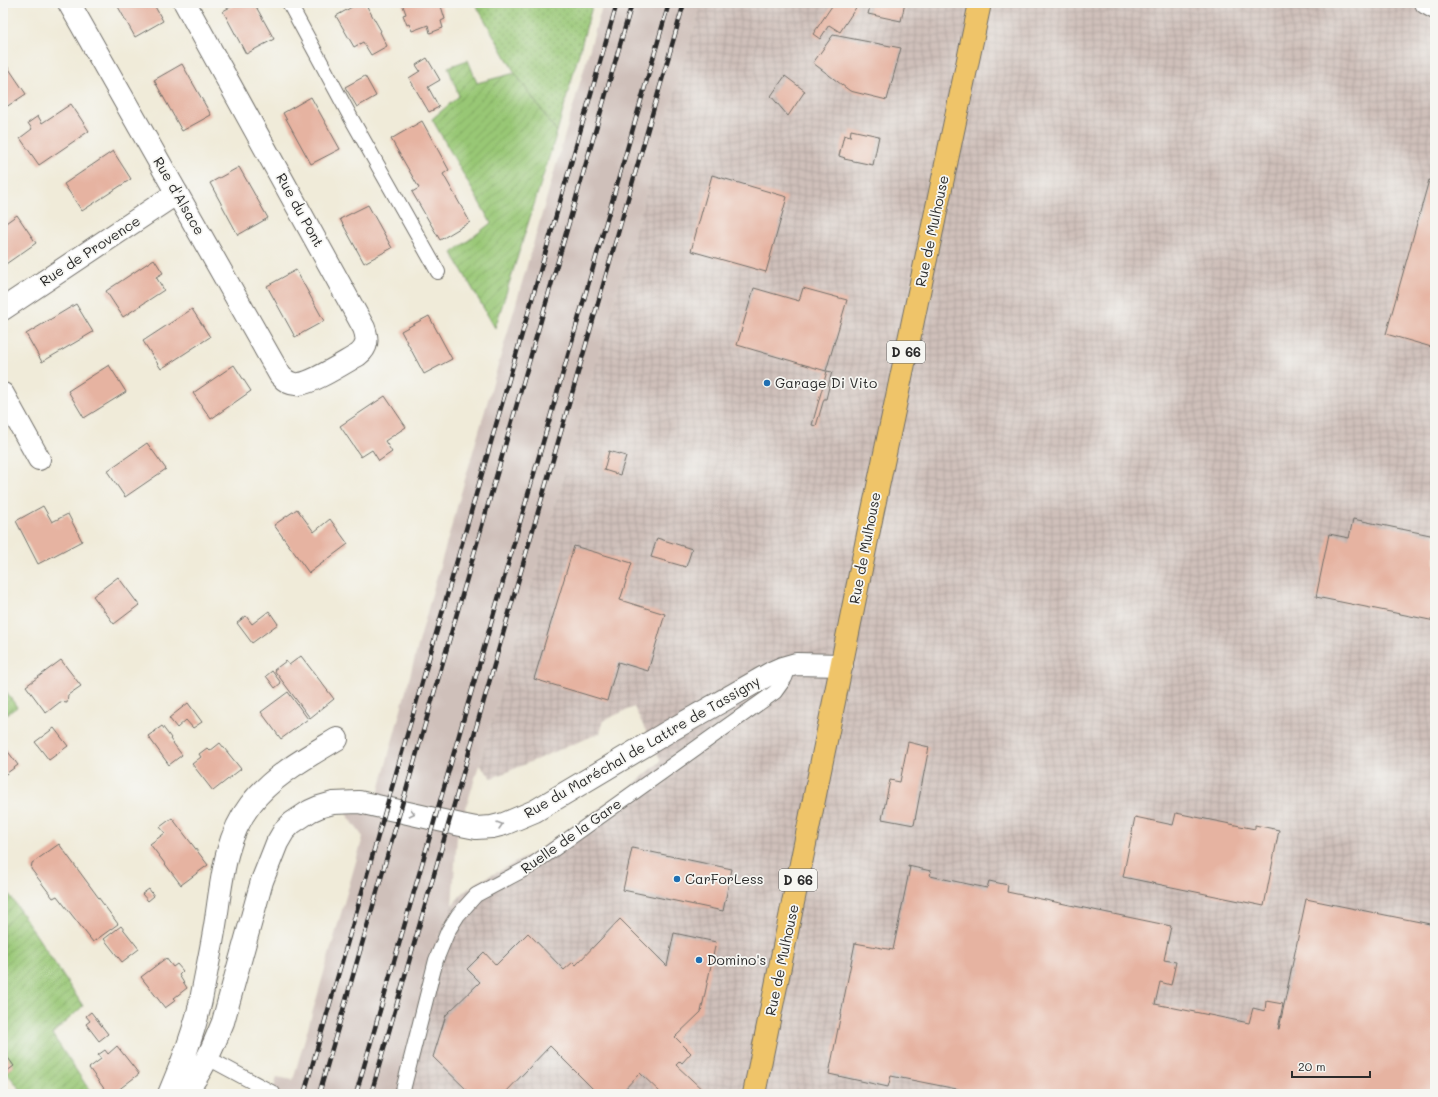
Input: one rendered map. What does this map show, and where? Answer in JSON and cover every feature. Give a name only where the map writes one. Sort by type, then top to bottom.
[{"type":"main road","name":"Rue de Mulhouse","points":[[754,1094],[873,507],[980,3]]},
{"type":"street","name":"Rue d'Alsace","points":[[69,3],[280,375],[286,382],[294,384]]},
{"type":"street","name":"Rue du Pont","points":[[185,3],[367,335],[367,343],[364,350],[358,355],[308,382],[294,384]]},
{"type":"street","points":[[1426,3],[1435,8]]},
{"type":"street","name":"Rue de Provence","points":[[3,309],[177,194]]},
{"type":"street","points":[[3,394],[39,459]]},
{"type":"street","points":[[790,665],[842,665]]},
{"type":"street","name":"Rue du Maréchal de Lattre de Tassigny","points":[[184,1094],[199,1074],[208,1058],[225,1016],[262,881],[271,857],[284,831],[300,817],[319,807],[345,801],[374,804],[469,827],[492,827],[504,824],[535,811],[666,733],[773,672],[790,665]]},
{"type":"street","points":[[169,1094],[193,1032],[216,921],[223,868],[233,833],[251,804],[264,790],[282,774],[337,739]]},
{"type":"lane","points":[[289,3],[351,118],[438,272]]},
{"type":"lane","name":"Ruelle de la Gare","points":[[402,1094],[436,960],[448,931],[458,915],[476,895],[529,867],[774,692],[785,678],[790,665]]},
{"type":"lane","points":[[208,1058],[272,1092]]},
{"type":"shaded area","points":[[603,3],[701,3],[457,837],[452,905],[437,937],[428,962],[395,1094],[272,1094],[277,1077],[293,1080],[363,837],[345,812],[373,813],[435,583]]},
{"type":"shaded area","points":[[701,3],[1435,3],[1435,1094],[395,1094],[428,962],[437,937],[452,905],[463,893],[476,883],[534,853],[560,836],[633,785],[661,761],[634,707],[604,720],[600,733],[492,778],[479,765]]},
{"type":"green space","points":[[475,3],[593,3],[557,132],[515,73]]},
{"type":"green space","points":[[468,60],[477,83],[515,73],[557,132],[495,328],[452,253],[491,223],[432,119],[459,96],[448,67]]},
{"type":"green space","points":[[3,687],[17,707],[3,717]]},
{"type":"green space","points":[[3,885],[83,1006],[52,1034],[92,1094],[24,1094],[3,1068]]},
{"type":"building","points":[[116,3],[153,3],[163,21],[135,37]]},
{"type":"building","points":[[238,3],[254,3],[274,39],[246,54],[223,11]]},
{"type":"building","points":[[359,3],[365,3],[381,31],[380,32],[387,46],[371,55],[363,42],[354,47],[336,16]]},
{"type":"building","points":[[402,3],[440,3],[445,19],[441,21],[443,28],[430,33],[428,25],[412,31],[409,24],[407,25],[403,15],[406,14]]},
{"type":"building","points":[[834,3],[856,3],[855,5],[857,6],[840,32],[829,25],[820,39],[813,34]]},
{"type":"building","points":[[871,3],[905,3],[901,21],[868,14]]},
{"type":"building","points":[[833,35],[901,48],[887,100],[850,91],[813,63]]},
{"type":"building","points":[[427,58],[440,80],[428,87],[439,107],[429,112],[409,78],[420,71],[416,65]]},
{"type":"building","points":[[5,63],[26,94],[3,109],[3,64]]},
{"type":"building","points":[[182,64],[211,115],[182,131],[154,80]]},
{"type":"building","points":[[365,76],[376,96],[357,107],[345,87]]},
{"type":"building","points":[[785,76],[805,91],[788,116],[771,96]]},
{"type":"building","points":[[311,97],[340,149],[311,164],[283,113]]},
{"type":"building","points":[[71,104],[89,131],[39,165],[20,138],[32,129],[28,123],[38,116],[42,123]]},
{"type":"building","points":[[422,121],[449,170],[443,174],[470,222],[440,240],[412,192],[419,188],[391,139]]},
{"type":"building","points":[[851,130],[879,136],[873,165],[844,159],[845,158],[839,156],[844,135],[850,137]]},
{"type":"building","points":[[113,151],[131,179],[82,211],[64,184]]},
{"type":"building","points":[[239,167],[268,218],[238,235],[210,183]]},
{"type":"building","points":[[712,175],[787,197],[766,272],[691,251]]},
{"type":"building","points":[[1429,180],[1435,182],[1435,348],[1386,334]]},
{"type":"building","points":[[368,205],[392,248],[364,263],[340,219]]},
{"type":"building","points":[[17,215],[36,243],[3,266],[3,225]]},
{"type":"building","points":[[154,259],[163,273],[156,277],[164,290],[123,317],[106,291]]},
{"type":"building","points":[[296,270],[324,321],[295,337],[267,286]]},
{"type":"building","points":[[754,288],[799,301],[803,288],[847,300],[826,371],[737,345]]},
{"type":"building","points":[[76,304],[93,332],[42,362],[26,334]]},
{"type":"building","points":[[192,309],[210,337],[161,369],[143,341]]},
{"type":"building","points":[[429,316],[452,359],[424,374],[401,331]]},
{"type":"building","points":[[109,365],[126,392],[84,418],[68,391]]},
{"type":"building","points":[[234,365],[251,391],[211,419],[193,393]]},
{"type":"building","points":[[827,371],[832,372],[829,387],[816,426],[812,425]]},
{"type":"building","points":[[385,396],[406,427],[385,441],[392,452],[379,461],[372,450],[361,457],[340,426]]},
{"type":"building","points":[[147,443],[166,469],[125,497],[107,471]]},
{"type":"building","points":[[609,451],[626,456],[620,475],[604,470]]},
{"type":"building","points":[[43,506],[52,522],[68,514],[82,541],[38,564],[16,521]]},
{"type":"building","points":[[297,509],[314,532],[330,519],[348,544],[309,573],[274,525]]},
{"type":"building","points":[[1353,519],[1435,536],[1435,621],[1316,597],[1329,534],[1349,538]]},
{"type":"building","points":[[657,538],[692,549],[686,567],[651,557]]},
{"type":"building","points":[[574,546],[632,563],[620,600],[665,614],[648,671],[618,662],[607,701],[534,679]]},
{"type":"building","points":[[118,577],[139,605],[114,624],[93,596]]},
{"type":"building","points":[[269,611],[278,624],[252,643],[237,623],[246,616],[252,624]]},
{"type":"building","points":[[301,656],[334,699],[310,718],[274,670],[286,661],[289,665]]},
{"type":"building","points":[[61,660],[81,686],[68,695],[67,703],[60,702],[46,713],[26,686]]},
{"type":"building","points":[[272,671],[281,683],[275,688],[266,676]]},
{"type":"building","points":[[288,692],[308,719],[281,739],[261,712]]},
{"type":"building","points":[[188,703],[202,722],[193,728],[186,720],[177,728],[169,718]]},
{"type":"building","points":[[162,726],[182,755],[169,765],[148,736]]},
{"type":"building","points":[[54,728],[68,746],[49,760],[35,742]]},
{"type":"building","points":[[908,742],[929,747],[914,825],[882,819],[890,780],[900,782]]},
{"type":"building","points":[[220,743],[241,769],[213,791],[192,764],[201,757],[199,754],[207,748],[210,751]]},
{"type":"building","points":[[3,745],[18,765],[3,776]]},
{"type":"building","points":[[1176,813],[1255,829],[1255,825],[1279,830],[1264,906],[1123,877],[1135,817],[1173,825]]},
{"type":"building","points":[[172,818],[208,865],[181,885],[150,844],[165,833],[160,827]]},
{"type":"building","points":[[59,844],[118,924],[93,942],[57,896],[53,898],[31,869],[32,863]]},
{"type":"building","name":"CarForLess","points":[[632,848],[732,869],[723,911],[623,890]]},
{"type":"building","points":[[908,866],[931,871],[930,876],[987,888],[989,881],[1008,885],[1007,892],[1171,926],[1164,960],[1176,962],[1171,985],[1160,982],[1155,1004],[1249,1023],[1253,1008],[1265,1011],[1266,1001],[1283,1004],[1278,1029],[1306,899],[1435,925],[1435,1094],[982,1094],[891,1076],[888,1087],[829,1074],[855,943],[893,950],[910,867]]},
{"type":"building","points":[[149,889],[154,896],[148,901],[142,894]]},
{"type":"building","points":[[620,919],[667,966],[674,933],[716,942],[701,1012],[675,1037],[691,1053],[682,1063],[680,1061],[676,1065],[707,1094],[662,1094],[640,1073],[620,1094],[598,1094],[550,1046],[504,1094],[471,1094],[433,1057],[446,1015],[480,982],[467,969],[484,952],[496,965],[528,933],[564,970],[573,962],[576,965]]},
{"type":"building","points":[[121,926],[139,949],[122,962],[104,939]]},
{"type":"building","points":[[166,958],[173,967],[177,964],[183,971],[179,975],[187,988],[174,998],[176,1000],[165,1008],[141,977]]},
{"type":"building","points":[[91,1012],[108,1034],[99,1041],[86,1024],[90,1021],[86,1016]]},
{"type":"building","points":[[117,1046],[139,1074],[113,1094],[108,1094],[89,1068],[101,1059],[98,1055],[105,1050],[108,1054]]},
{"type":"building","points":[[3,1051],[14,1066],[3,1074]]},
{"type":"railway","points":[[304,1094],[617,3]]},
{"type":"railway","points":[[319,1094],[632,3]]},
{"type":"railway","points":[[356,1094],[669,3]]},
{"type":"railway","points":[[371,1094],[684,3]]},
{"type":"place","name":"Garage Di Vito","points":[[767,383]]},
{"type":"place","name":"CarForLess","points":[[677,879]]},
{"type":"place","name":"Domino's","points":[[699,960]]}]
